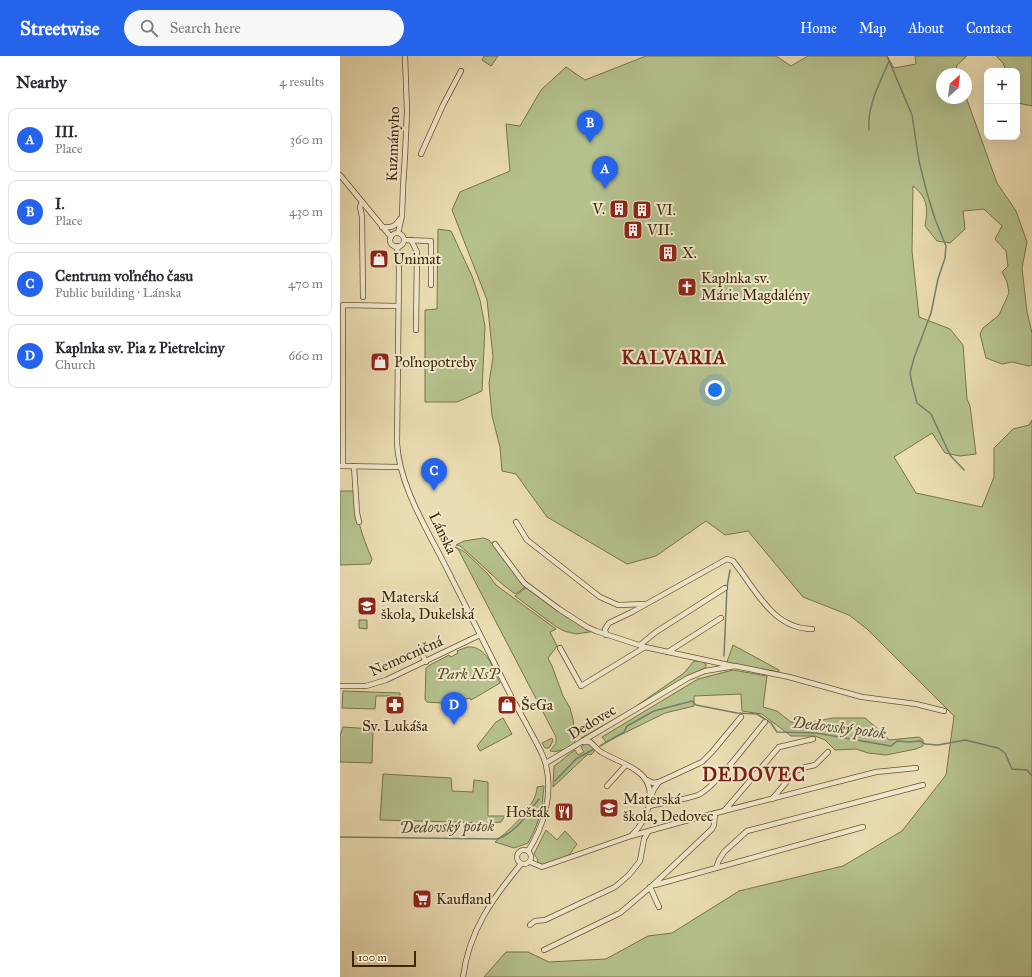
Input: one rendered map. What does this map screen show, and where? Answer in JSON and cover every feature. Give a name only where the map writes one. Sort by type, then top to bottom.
[{"type":"street","name":"Kuzmányho","points":[[398,233],[402,216],[406,111],[405,56]]},
{"type":"street","points":[[421,154],[443,105],[461,71]]},
{"type":"street","points":[[340,175],[391,237],[391,243],[397,246],[402,245],[404,240]]},
{"type":"street","points":[[362,202],[360,207],[362,217],[363,296]]},
{"type":"street","points":[[382,227],[392,227],[396,225],[402,216]]},
{"type":"street","points":[[391,237],[398,233],[402,235],[404,240]]},
{"type":"street","points":[[404,240],[431,241],[431,284]]},
{"type":"street","points":[[411,240],[417,252],[416,330]]},
{"type":"street","name":"Lánska","points":[[397,246],[399,269],[397,443],[399,466],[412,497],[480,635],[546,763]]},
{"type":"street","points":[[398,306],[344,304],[341,466],[399,466]]},
{"type":"street","points":[[354,466],[359,522]]},
{"type":"street","points":[[516,522],[528,540],[600,597],[618,605],[645,604]]},
{"type":"street","name":"Dedovec","points":[[495,544],[528,586],[559,609],[588,627],[606,634],[646,647],[789,677],[862,697],[916,704],[944,712]]},
{"type":"street","points":[[588,627],[598,629],[632,612],[722,561],[729,559],[736,565],[774,614],[793,625],[805,629],[812,629]]},
{"type":"street","points":[[640,645],[656,632],[725,588]]},
{"type":"street","points":[[668,652],[721,618]]},
{"type":"street","points":[[606,634],[605,629],[609,623]]},
{"type":"street","name":"Nemocničná","points":[[340,686],[366,686],[386,680],[480,635]]},
{"type":"street","points":[[560,648],[581,686],[646,647]]},
{"type":"street","points":[[422,654],[426,662]]},
{"type":"street","points":[[705,659],[710,661],[711,664],[710,668],[705,671]]},
{"type":"street","name":"Dedovec","points":[[546,763],[582,743],[688,678],[705,671],[735,666]]},
{"type":"street","points":[[645,779],[653,783],[660,782],[702,762],[741,717]]},
{"type":"street","points":[[650,806],[699,795],[723,773],[765,722]]},
{"type":"street","points":[[724,811],[779,747],[813,739]]},
{"type":"street","name":"Dedovec","points":[[582,743],[592,743],[598,750],[638,771],[645,779]]},
{"type":"street","points":[[772,799],[796,771],[814,765],[828,752]]},
{"type":"street","points":[[528,851],[538,834],[546,807],[548,784],[546,763]]},
{"type":"street","points":[[607,786],[626,765]]},
{"type":"street","points":[[528,851],[522,850],[516,855],[516,860],[524,865],[530,862],[542,867],[631,836],[715,813],[876,772],[916,768]]},
{"type":"street","points":[[645,779],[651,797]]},
{"type":"street","points":[[631,836],[640,825],[650,806],[654,788],[660,782]]},
{"type":"street","points":[[716,868],[724,852],[747,831],[923,786]]},
{"type":"street","points":[[544,950],[620,913],[668,872],[712,829],[714,825],[715,813]]},
{"type":"street","points":[[652,886],[863,827]]},
{"type":"street","points":[[530,925],[535,921],[545,920],[621,883],[640,861],[644,839],[648,832]]},
{"type":"street","points":[[528,851],[531,857],[530,862]]},
{"type":"street","points":[[463,977],[465,965],[475,935],[486,911],[521,864]]},
{"type":"street","points":[[668,872],[668,876],[671,880]]},
{"type":"street","points":[[652,886],[659,907]]},
{"type":"green space","points":[[484,56],[498,56],[491,66],[482,60]]},
{"type":"green space","points":[[646,56],[776,56],[791,66],[808,56],[887,56],[894,68],[916,64],[915,56],[967,56],[957,65],[957,68],[936,68],[936,104],[969,104],[997,183],[1016,211],[1027,242],[1022,268],[1027,312],[1032,333],[1032,365],[1029,366],[1012,362],[1002,364],[986,358],[980,334],[983,328],[999,315],[1009,293],[1007,282],[1002,272],[1008,266],[1006,251],[995,239],[1002,226],[984,209],[963,211],[965,229],[950,243],[937,241],[925,226],[926,204],[922,195],[913,186],[912,251],[919,317],[950,329],[963,345],[967,399],[970,406],[976,454],[960,456],[945,453],[932,433],[894,457],[916,493],[982,507],[994,477],[994,448],[1013,429],[1029,425],[1032,420],[1032,977],[484,977],[506,952],[528,952],[549,962],[606,959],[648,936],[672,933],[739,891],[843,866],[902,831],[946,775],[954,716],[867,629],[849,615],[803,597],[748,531],[725,535],[706,521],[656,556],[627,564],[547,517],[516,474],[502,471],[500,447],[492,416],[489,383],[493,357],[487,300],[452,210],[460,192],[510,171],[506,124],[520,126],[541,90],[566,67],[585,80]]},
{"type":"green space","points":[[996,56],[1032,56],[1032,106],[1020,103],[1020,68],[1005,68],[1003,63]]},
{"type":"green space","points":[[438,229],[451,231],[472,276],[480,300],[485,326],[482,391],[457,402],[425,402],[425,310],[437,309]]},
{"type":"green space","points":[[340,491],[353,491],[360,526],[372,559],[370,564],[340,565]]},
{"type":"green space","points":[[483,538],[489,540],[523,584],[527,586],[515,594],[465,550],[456,545],[464,541]]},
{"type":"green space","points":[[455,547],[465,552],[488,574],[496,585],[556,629],[550,632],[557,646],[548,658],[563,696],[570,708],[573,719],[575,743],[569,747],[560,751],[550,751],[556,743],[556,737],[458,549]]},
{"type":"green space","points":[[528,586],[596,631],[576,634],[564,631],[555,626],[515,596]]},
{"type":"green space","points":[[359,620],[367,620],[367,629],[359,628]]},
{"type":"green space","points":[[733,645],[779,670],[779,672],[745,667],[727,662]]},
{"type":"green space","name":"Park NsP","points":[[467,647],[474,647],[484,654],[492,665],[500,683],[471,700],[470,698],[456,702],[455,704],[427,702],[425,700],[426,668],[449,655],[451,657],[458,653],[457,651]]},
{"type":"green space","points":[[694,661],[702,661],[706,664],[706,667],[582,743],[581,738],[632,709],[684,673]]},
{"type":"green space","points":[[733,670],[767,676],[763,707],[777,711],[791,722],[811,722],[833,718],[865,718],[889,740],[919,737],[923,740],[923,746],[916,749],[886,755],[868,753],[856,749],[835,750],[825,740],[815,736],[791,736],[762,714],[742,711],[741,694],[694,696],[694,706],[665,713],[606,742],[602,737],[698,679]]},
{"type":"green space","points":[[343,691],[400,693],[400,696],[376,696],[375,709],[342,708]]},
{"type":"green space","points":[[503,718],[512,734],[480,751],[477,746],[496,722]]},
{"type":"green space","points":[[343,727],[373,729],[372,763],[340,762],[340,736]]},
{"type":"green space","points":[[552,738],[553,741],[549,748],[545,748],[542,743]]},
{"type":"green space","points":[[585,744],[589,744],[596,749],[591,755],[588,754],[553,787],[554,766],[575,750],[578,755],[584,752],[581,747]]},
{"type":"green space","points":[[383,774],[451,778],[452,791],[473,792],[474,780],[488,782],[488,816],[505,816],[501,822],[490,823],[380,820]]},
{"type":"green space","points":[[544,786],[540,815],[528,843],[514,848],[495,842],[527,810],[536,794],[537,787]]},
{"type":"green space","points":[[546,830],[557,840],[565,831],[577,844],[569,855],[544,865],[537,862],[538,860],[534,854]]},
{"type":"waterway","points":[[887,56],[912,115],[919,161],[927,193],[935,219],[946,246],[945,258],[938,279],[931,313],[910,373],[912,384],[917,403],[931,414],[950,455],[964,470]]},
{"type":"waterway","points":[[869,130],[872,103],[889,61]]},
{"type":"waterway","points":[[724,656],[727,587],[730,570]]},
{"type":"waterway","name":"Dedovský potok","points":[[600,746],[624,732],[627,726],[654,711],[692,701],[696,705],[737,713],[757,714],[771,723],[777,732],[816,733],[891,746],[897,741],[920,741],[925,744],[938,745],[965,740],[998,748],[1005,753],[1012,769],[1027,770],[1032,776]]},
{"type":"waterway","name":"Dedovský potok","points":[[555,781],[576,759],[594,749]]},
{"type":"waterway","name":"Dedovský potok","points":[[340,837],[497,839],[515,828],[539,799]]},
{"type":"place","name":"I.","points":[[590,143]]},
{"type":"place","name":"III.","points":[[605,189]]},
{"type":"place","name":"V.","points":[[619,209]]},
{"type":"place","name":"VI.","points":[[642,210]]},
{"type":"place","name":"VII.","points":[[633,230]]},
{"type":"place","name":"X.","points":[[668,253]]},
{"type":"place","name":"Unimat","points":[[379,259]]},
{"type":"place","name":"Kaplnka sv. Márie Magdalény","points":[[687,287]]},
{"type":"place","name":"Poľnopotreby","points":[[380,362]]},
{"type":"place","name":"Centrum voľného času","points":[[434,491]]},
{"type":"place","name":"Materská škola, Dukelská","points":[[367,606]]},
{"type":"place","name":"Sv. Lukáša","points":[[395,705]]},
{"type":"place","name":"ŠeGa","points":[[507,705]]},
{"type":"place","name":"Kaplnka sv. Pia z Pietrelciny","points":[[454,725]]},
{"type":"place","name":"Materská škola, Dedovec","points":[[609,808]]},
{"type":"place","name":"Hošták","points":[[564,812]]},
{"type":"place","name":"Kaufland","points":[[422,899]]},
{"type":"district","name":"KALVARIA","points":[[674,357]]},
{"type":"district","name":"DEDOVEC","points":[[754,774]]}]
